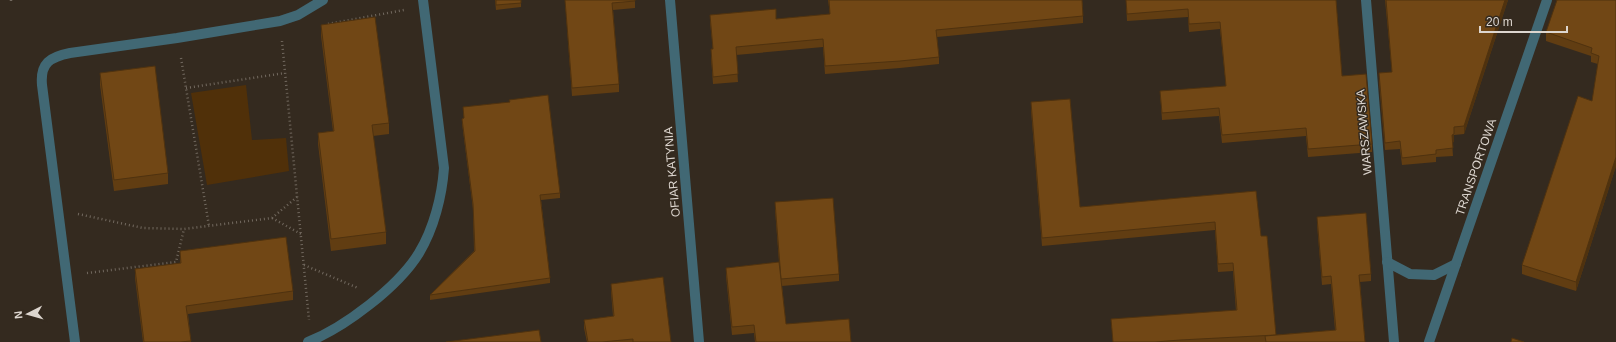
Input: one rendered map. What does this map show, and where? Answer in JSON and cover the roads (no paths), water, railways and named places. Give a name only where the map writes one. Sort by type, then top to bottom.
[{"type":"street","points":[[75,342],[41,76],[46,64],[55,56],[70,53],[177,38],[280,21],[298,15],[323,0]]},
{"type":"street","name":"OFIAR KATYNIA","points":[[670,0],[699,342]]},
{"type":"street","name":"WARSZAWSKA","points":[[1366,0],[1394,342]]},
{"type":"street","name":"TRANSPORTOWA","points":[[1429,342],[1547,0]]},
{"type":"street","points":[[309,341],[339,326],[394,283],[419,253],[433,223],[444,176],[443,147],[424,3]]},
{"type":"street","points":[[1387,262],[1410,274],[1434,276],[1456,264]]}]
